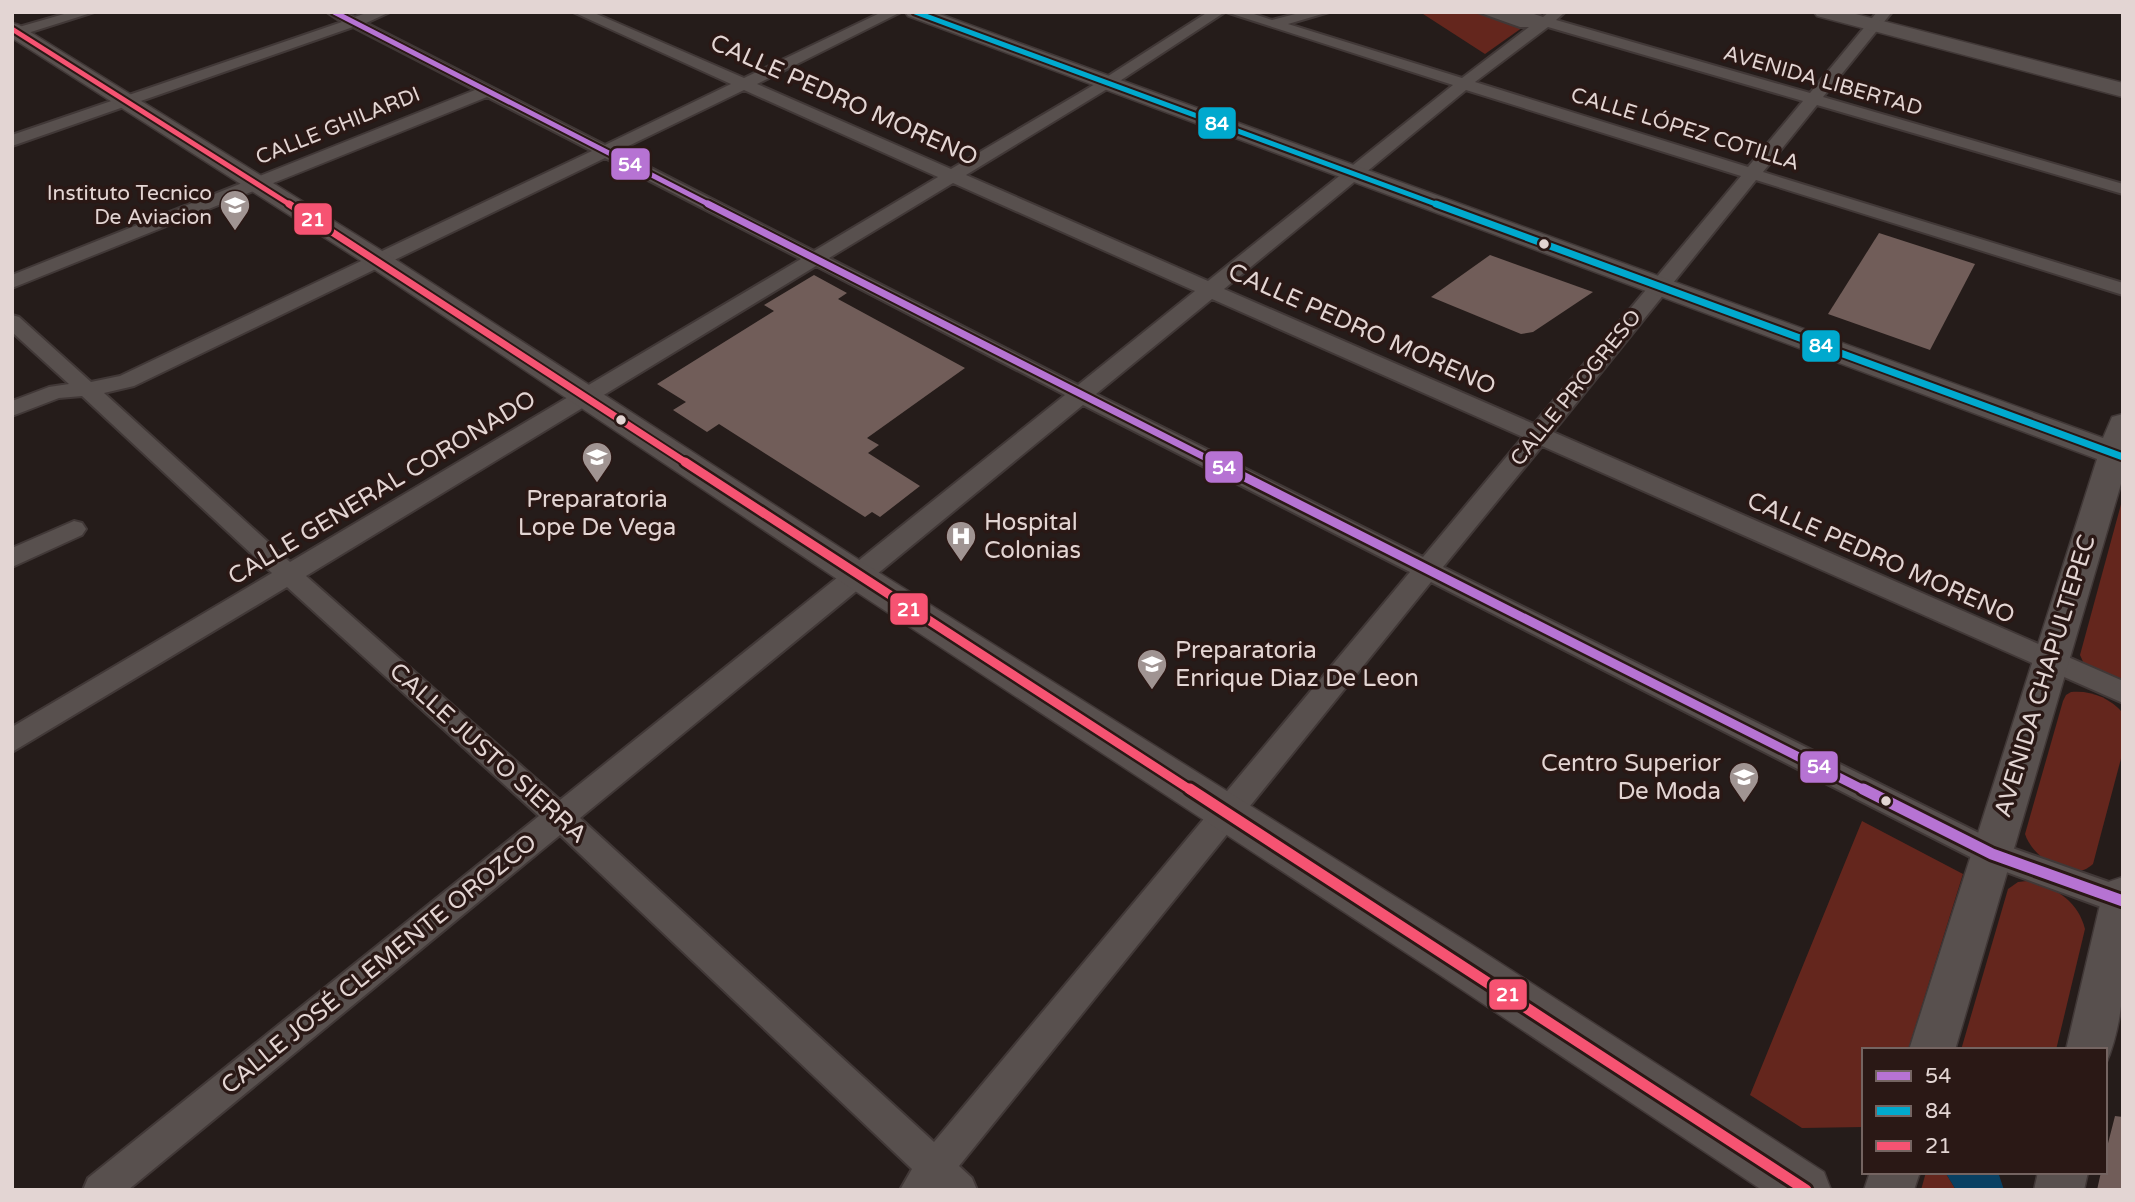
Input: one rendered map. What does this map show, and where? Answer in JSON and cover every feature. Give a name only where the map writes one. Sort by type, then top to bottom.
[{"type":"main road","points":[[915,12],[1660,286],[2119,445]]},
{"type":"main road","points":[[1824,12],[1880,19],[2123,90]]},
{"type":"main road","points":[[14,32],[377,260],[858,576],[1453,958],[1806,1190]]},
{"type":"main road","name":"AVENIDA CHAPULTEPEC","points":[[1933,1048],[2048,661],[2119,445]]},
{"type":"main road","points":[[2089,1048],[2122,899]]},
{"type":"street","points":[[14,32],[87,12]]},
{"type":"street","points":[[334,12],[1082,395],[1992,854],[2122,899]]},
{"type":"street","points":[[12,141],[383,12]]},
{"type":"street","name":"CALLE PEDRO MORENO","points":[[580,12],[2123,693]]},
{"type":"street","points":[[12,409],[56,392],[127,381],[894,12]]},
{"type":"street","name":"CALLE GENERAL CORONADO","points":[[12,741],[1107,83],[1218,12]]},
{"type":"street","name":"CALLE LÓPEZ COTILLA","points":[[1233,12],[2123,289]]},
{"type":"street","points":[[1272,24],[1322,12]]},
{"type":"street","points":[[1485,12],[1547,21]]},
{"type":"street","name":"AVENIDA LIBERTAD","points":[[1512,12],[2123,189]]},
{"type":"street","name":"CALLE PROGRESO","points":[[917,1190],[1880,19]]},
{"type":"street","name":"CALLE JOSÉ CLEMENTE OROZCO","points":[[100,1190],[1465,83],[1547,21]]},
{"type":"street","name":"CALLE GHILARDI","points":[[12,282],[487,91]]},
{"type":"street","name":"CALLE JUSTO SIERRA","points":[[12,321],[289,575],[560,817],[960,1190]]},
{"type":"street","points":[[12,558],[74,528]]},
{"type":"shaded area","points":[[1420,12],[1493,12],[1529,23],[1485,54]]},
{"type":"shaded area","points":[[2123,497],[2123,686],[2085,666],[2080,655]]},
{"type":"shaded area","points":[[2071,692],[2100,696],[2123,713],[2123,751],[2093,864],[2084,870],[2074,871],[2053,866],[2035,851],[2025,834],[2063,701]]},
{"type":"shaded area","points":[[1862,821],[1963,874],[1909,1048],[1862,1048],[1862,1127],[1802,1128],[1750,1095]]},
{"type":"shaded area","points":[[2018,882],[2037,883],[2064,896],[2077,910],[2085,929],[2056,1048],[1962,1048],[2008,889]]},
{"type":"shaded area","points":[[1925,1174],[1946,1174],[1956,1190],[1921,1190]]},
{"type":"water","points":[[1946,1174],[1999,1174],[2004,1190],[1956,1190]]},
{"type":"building","points":[[1879,233],[1975,264],[1930,350],[1828,314]]},
{"type":"building","points":[[1490,255],[1593,292],[1533,332],[1521,334],[1431,297]]},
{"type":"building","points":[[814,275],[847,293],[838,299],[965,368],[867,438],[879,445],[868,453],[920,486],[880,517],[872,512],[865,517],[719,424],[707,432],[673,410],[686,402],[657,384],[774,311],[764,305]]},
{"type":"building","points":[[2115,1116],[2123,1117],[2123,1190],[2097,1190],[2101,1174],[2107,1174],[2107,1147]]},
{"type":"transit line","name":"54","points":[[334,12],[1081,395],[1992,854],[2123,901]]},
{"type":"transit line","name":"84","points":[[915,12],[2123,457]]},
{"type":"transit line","name":"21","points":[[12,29],[378,260],[858,576],[1453,958],[1806,1190]]},
{"type":"place","name":"Instituto Tecnico De Aviacion","points":[[235,232]]},
{"type":"place","name":"Preparatoria Lope De Vega","points":[[597,484]]},
{"type":"place","name":"Hospital Colonias","points":[[961,563]]},
{"type":"place","name":"Preparatoria Enrique Diaz De Leon","points":[[1152,691]]},
{"type":"place","name":"Centro Superior De Moda","points":[[1744,804]]}]
